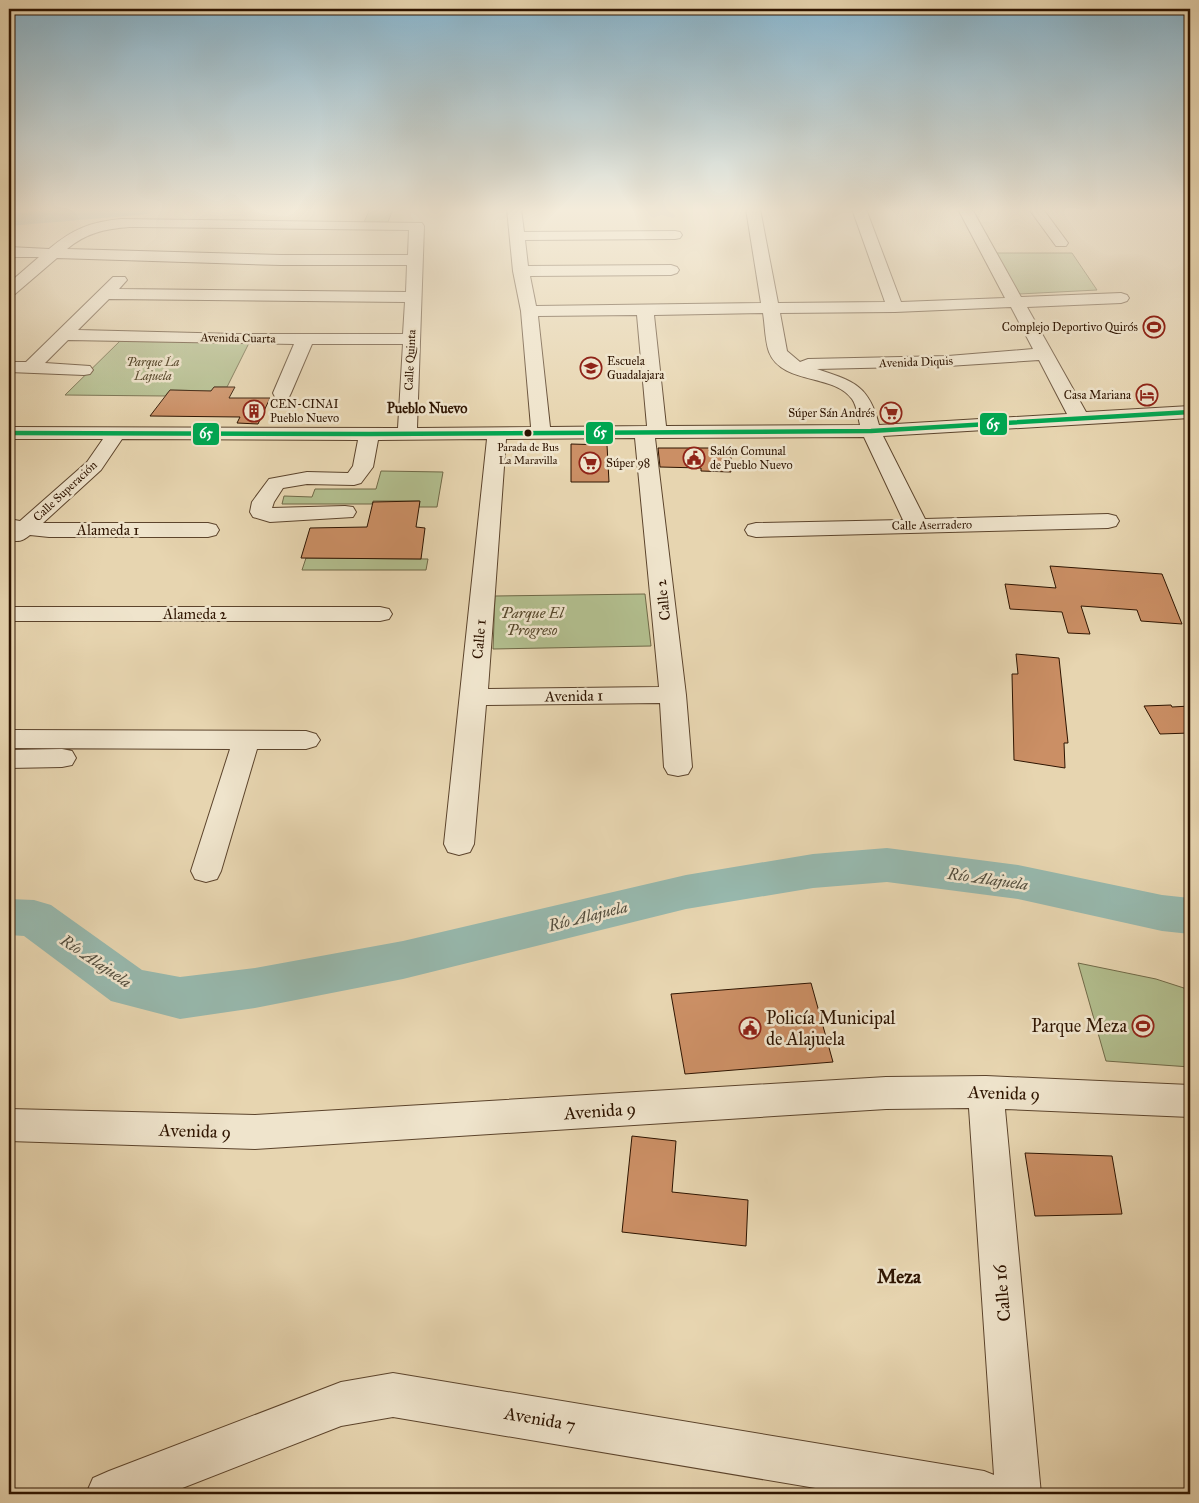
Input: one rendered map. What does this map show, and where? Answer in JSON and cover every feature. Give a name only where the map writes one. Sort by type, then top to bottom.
[{"type":"street","points":[[9,292],[24,279]]},
{"type":"street","points":[[30,368],[121,279]]},
{"type":"street","name":"Calle Quinta","points":[[406,434],[415,279]]},
{"type":"street","points":[[523,279],[529,311],[541,433]]},
{"type":"street","points":[[766,279],[778,352],[789,364],[827,376],[857,393],[863,403],[871,431],[917,525]]},
{"type":"street","points":[[885,279],[896,307]]},
{"type":"street","points":[[1003,279],[1080,419]]},
{"type":"street","points":[[106,294],[414,297]]},
{"type":"street","points":[[529,311],[771,310],[1121,298]]},
{"type":"street","points":[[645,311],[650,433]]},
{"type":"street","name":"Avenida Cuarta","points":[[65,335],[411,339]]},
{"type":"street","points":[[282,393],[304,339]]},
{"type":"street","name":"Avenida Diquis","points":[[789,364],[948,361],[1044,354]]},
{"type":"street","points":[[9,367],[84,370]]},
{"type":"street","points":[[9,433],[406,434],[871,431],[1190,412]]},
{"type":"street","name":"Calle 1","points":[[459,844],[497,433]]},
{"type":"street","name":"Calle 2","points":[[650,433],[649,468],[673,695],[678,767]]},
{"type":"street","name":"Calle Superación","points":[[9,543],[17,527],[94,466],[116,434]]},
{"type":"street","points":[[345,512],[270,515],[261,512],[263,502],[276,483],[307,478],[354,479],[363,467],[369,434]]},
{"type":"street","name":"Calle Aserradero","points":[[756,530],[1108,521]]},
{"type":"street","name":"Alameda 1","points":[[17,527],[48,530],[208,530]]},
{"type":"street","name":"Alameda 2","points":[[9,614],[380,614]]},
{"type":"street","name":"Avenida 1","points":[[474,697],[673,695]]},
{"type":"street","points":[[9,739],[243,748]]},
{"type":"street","points":[[9,759],[243,748],[306,740]]},
{"type":"street","points":[[206,872],[243,748]]},
{"type":"street","name":"Avenida 9","points":[[9,1125],[256,1132],[886,1093],[986,1092],[1190,1101]]},
{"type":"street","name":"Calle 16","points":[[986,1092],[1018,1494]]},
{"type":"street","name":"Avenida 7","points":[[109,1494],[342,1404],[367,1398],[393,1395],[984,1494]]},
{"type":"green space","points":[[1011,279],[1090,279],[1097,290],[1019,294]]},
{"type":"green space","name":"Parque La Lajuela","points":[[121,340],[249,343],[227,387],[214,387],[211,391],[170,390],[165,396],[65,395]]},
{"type":"green space","points":[[381,471],[443,472],[437,507],[419,507],[419,501],[373,501],[372,504],[282,504],[284,496],[312,497],[315,489],[376,489]]},
{"type":"green space","points":[[306,558],[428,559],[426,570],[302,570]]},
{"type":"green space","name":"Parque El Progreso","points":[[645,594],[651,646],[493,649],[495,596]]},
{"type":"green space","name":"Parque Meza","points":[[1078,963],[1156,979],[1190,990],[1190,1067],[1106,1061]]},
{"type":"building","points":[[214,387],[235,387],[229,398],[270,398],[258,424],[237,423],[240,417],[150,416],[170,390],[211,391]]},
{"type":"building","name":"Súper 98","points":[[571,444],[607,445],[609,482],[571,482]]},
{"type":"building","name":"Salón Comunal de Pueblo Nuevo","points":[[658,448],[731,448],[731,472],[701,471],[701,468],[660,467]]},
{"type":"building","points":[[420,501],[416,527],[425,528],[421,559],[301,558],[310,528],[367,527],[373,502]]},
{"type":"building","points":[[1050,566],[1162,574],[1182,624],[1141,621],[1137,610],[1081,606],[1090,634],[1068,633],[1062,612],[1010,609],[1005,584],[1056,588]]},
{"type":"building","points":[[1016,654],[1059,658],[1068,743],[1064,743],[1065,768],[1014,760],[1012,674],[1018,674]]},
{"type":"building","points":[[1171,705],[1172,707],[1190,706],[1190,733],[1160,734],[1144,706]]},
{"type":"building","name":"Policía Municipal de Alajuela","points":[[811,983],[833,1062],[685,1074],[671,994]]},
{"type":"building","points":[[632,1136],[676,1141],[672,1192],[748,1200],[746,1246],[622,1232]]},
{"type":"building","points":[[1025,1153],[1112,1156],[1122,1214],[1035,1216]]},
{"type":"waterway","name":"Río Alajuela","points":[[9,917],[34,918],[129,987],[180,998],[255,988],[403,960],[686,892],[813,871],[887,865],[1018,882],[1162,913],[1190,916]]},
{"type":"transit line","name":"65","points":[[9,433],[369,434],[871,431],[1190,412]]},
{"type":"place","name":"Complejo Deportivo Quirós","points":[[1154,327]]},
{"type":"place","name":"Escuela Guadalajara","points":[[591,368]]},
{"type":"place","name":"Casa Mariana","points":[[1147,395]]},
{"type":"place","name":"CEN-CINAI Pueblo Nuevo","points":[[254,411]]},
{"type":"place","name":"Súper Sán Andrés","points":[[891,413]]},
{"type":"place","name":"Parada de Bus La Maravilla","points":[[528,433]]},
{"type":"place","name":"Salón Comunal de Pueblo Nuevo","points":[[694,458]]},
{"type":"place","name":"Súper 98","points":[[590,463]]},
{"type":"place","name":"Parque Meza","points":[[1143,1026]]},
{"type":"place","name":"Policía Municipal de Alajuela","points":[[750,1028]]},
{"type":"district","name":"Pueblo Nuevo","points":[[427,408]]},
{"type":"district","name":"Meza","points":[[899,1276]]}]
